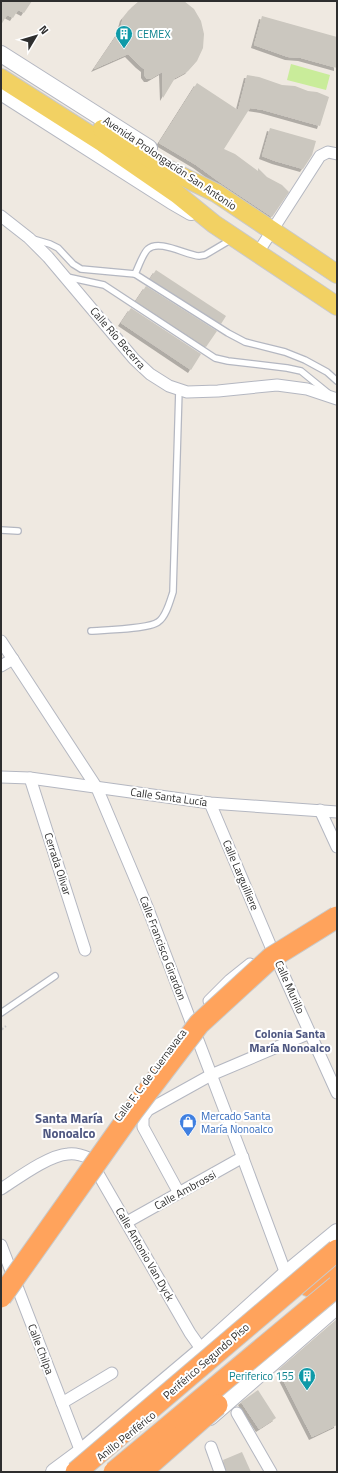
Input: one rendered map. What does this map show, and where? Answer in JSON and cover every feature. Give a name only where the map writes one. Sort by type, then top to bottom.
[{"type":"highway","points":[[1,1297],[132,1112],[199,1024],[271,958],[337,917]]},
{"type":"highway","name":"Periférico Segundo Piso","points":[[80,1465],[337,1250]]},
{"type":"highway","name":"Anillo Periférico","points":[[80,1465],[337,1264]]},
{"type":"highway","name":"Anillo Periférico","points":[[105,1472],[337,1278]]},
{"type":"highway","points":[[114,1472],[337,1286]]},
{"type":"highway","points":[[60,1472],[253,1314],[299,1294]]},
{"type":"highway","points":[[141,1472],[329,1305],[337,1296]]},
{"type":"main road","name":"Avenida Prolongación San Antonio","points":[[1,54],[166,158],[337,274]]},
{"type":"main road","points":[[1,66],[167,169],[216,193]]},
{"type":"main road","points":[[1,78],[177,194],[214,224],[337,306]]},
{"type":"main road","points":[[1,92],[172,201],[214,224]]},
{"type":"main road","points":[[54,1472],[80,1465],[202,1350],[286,1274],[337,1232]]},
{"type":"main road","points":[[150,1472],[202,1424],[337,1306]]},
{"type":"street","points":[[257,254],[320,156],[328,152],[337,154]]},
{"type":"street","name":"Calle Río Becerra","points":[[1,216],[29,238],[48,256],[134,359],[150,374],[169,386],[187,392],[218,391],[277,385],[307,389],[335,398]]},
{"type":"street","name":"Calle Francisco Girardon","points":[[1,641],[97,788],[148,909],[286,1274]]},
{"type":"street","points":[[1,666],[13,659]]},
{"type":"street","name":"Calle Santa Lucía","points":[[1,776],[30,778],[210,803],[337,812]]},
{"type":"street","name":"Cerrada Olivar","points":[[30,778],[85,950]]},
{"type":"street","name":"Calle Larguilliere","points":[[210,803],[271,947]]},
{"type":"street","points":[[320,810],[337,847]]},
{"type":"street","name":"Calle F. C. de Cuernavaca","points":[[1,1280],[158,1062],[191,1020],[230,980],[271,947],[337,907]]},
{"type":"street","name":"Calle Murillo","points":[[271,947],[337,1093]]},
{"type":"street","points":[[179,1193],[143,1127],[142,1117],[148,1110],[211,1075],[310,1033]]},
{"type":"street","points":[[1,1189],[52,1158],[67,1154],[80,1154],[89,1158]]},
{"type":"street","name":"Calle Ambrossi","points":[[127,1222],[243,1157]]},
{"type":"street","name":"Calle Antonio Van Dyck","points":[[89,1158],[190,1333],[202,1350]]},
{"type":"street","name":"Calle Chilpa","points":[[1,1245],[62,1403],[80,1465]]},
{"type":"street","points":[[62,1403],[112,1373]]},
{"type":"street","points":[[237,1413],[271,1472]]},
{"type":"street","points":[[211,1447],[220,1472]]},
{"type":"lane","points":[[29,238],[58,248],[73,264],[81,268],[135,274],[228,333],[245,342],[285,352],[305,360],[327,372],[337,381]]},
{"type":"lane","points":[[135,274],[147,249],[154,246],[162,245],[200,256],[205,255],[234,238]]},
{"type":"lane","points":[[66,277],[104,285],[215,358],[301,371],[335,398]]},
{"type":"lane","points":[[91,631],[141,627],[158,622],[169,608],[173,592],[179,389]]},
{"type":"lane","points":[[1,530],[18,531]]},
{"type":"lane","points":[[1,1013],[55,976]]},
{"type":"path","points":[[1,1030],[6,1026]]},
{"type":"green space","points":[[291,64],[330,75],[326,90],[287,80]]},
{"type":"building","points":[[1,1],[32,1],[24,13],[18,10],[13,18],[7,15],[1,25]]},
{"type":"building","name":"CEMEX","points":[[139,1],[184,1],[194,9],[201,21],[204,34],[203,48],[197,61],[188,71],[175,78],[163,98],[162,72],[150,79],[147,79],[144,75],[144,69],[128,54],[94,69],[119,32],[123,18]]},
{"type":"building","points":[[262,16],[337,37],[337,68],[301,58],[288,57],[254,45]]},
{"type":"building","points":[[247,75],[259,77],[282,85],[295,86],[329,97],[320,126],[263,110],[250,108],[224,149],[235,154],[258,171],[258,168],[267,177],[282,185],[289,192],[272,217],[196,165],[159,143],[197,83],[238,110]]},
{"type":"building","points":[[270,128],[316,141],[312,155],[303,169],[262,156]]},
{"type":"building","points":[[156,270],[226,316],[221,324],[150,279]]},
{"type":"building","points":[[146,286],[217,331],[206,347],[136,301]]},
{"type":"building","points":[[131,308],[201,354],[191,370],[121,323]]},
{"type":"building","name":"Periferico 155","points":[[337,1319],[337,1425],[312,1437],[278,1370]]},
{"type":"building","points":[[258,1390],[276,1418],[259,1429],[241,1402]]},
{"type":"building","points":[[242,1452],[251,1472],[227,1472],[223,1460]]},
{"type":"place","name":"CEMEX","points":[[124,49]]},
{"type":"place","name":"Mercado Santa María Nonoalco","points":[[188,1137]]},
{"type":"place","name":"Periferico 155","points":[[307,1391]]},
{"type":"district","name":"Colonia Santa María Nonoalco","points":[[290,1040]]},
{"type":"district","name":"Santa María Nonoalco","points":[[69,1126]]}]
